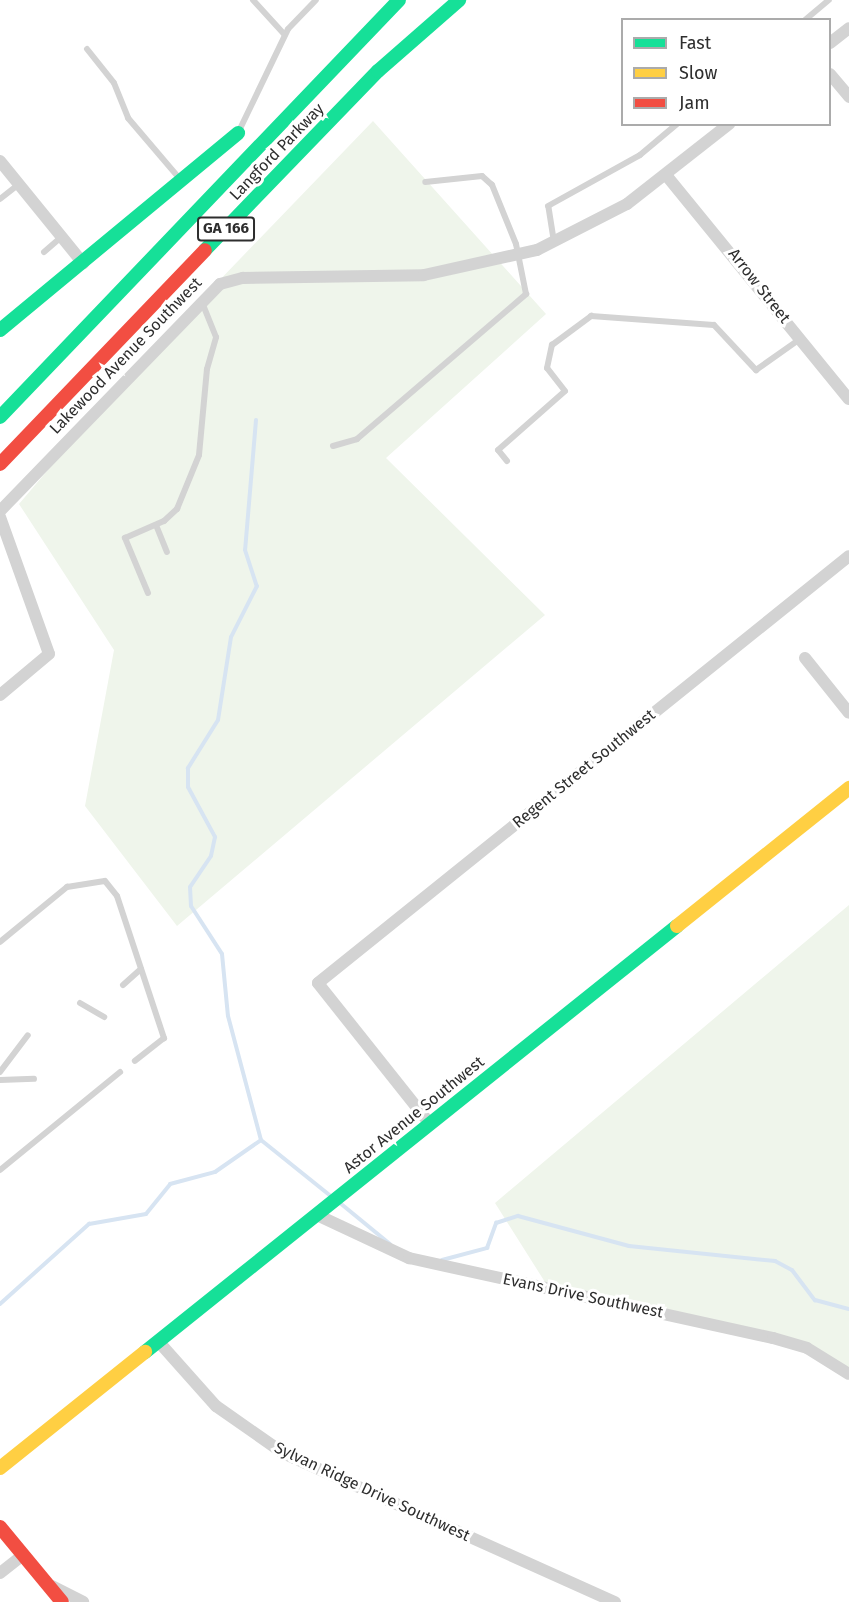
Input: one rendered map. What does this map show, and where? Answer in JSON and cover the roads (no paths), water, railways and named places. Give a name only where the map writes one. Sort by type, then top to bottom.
[{"type":"main road","name":"Langford Parkway","points":[[0,417],[399,0]]},
{"type":"main road","name":"Langford Parkway","points":[[0,464],[378,71],[459,0]]},
{"type":"main road","points":[[0,330],[238,133]]},
{"type":"main road","name":"Astor Avenue Southwest","points":[[0,1468],[849,788]]},
{"type":"main road","points":[[0,1527],[62,1602]]},
{"type":"street","points":[[831,42],[849,28]]},
{"type":"street","points":[[831,75],[849,97]]},
{"type":"street","name":"Lakewood Avenue Southwest","points":[[0,511],[200,300],[220,284],[243,278],[424,275],[519,255],[554,242],[627,204],[727,126]]},
{"type":"street","points":[[0,161],[83,263]]},
{"type":"street","name":"Arrow Street","points":[[666,175],[847,394]]},
{"type":"street","points":[[0,517],[46,657],[0,695]]},
{"type":"street","name":"Regent Street Southwest","points":[[430,1124],[318,983],[849,556]]},
{"type":"street","points":[[805,658],[849,712]]},
{"type":"street","name":"Evans Drive Southwest","points":[[316,1215],[409,1258],[773,1338],[807,1348],[849,1374]]},
{"type":"street","name":"Sylvan Ridge Drive Southwest","points":[[158,1341],[216,1406],[283,1453],[615,1602]]},
{"type":"street","points":[[0,1573],[22,1555]]},
{"type":"street","points":[[47,1584],[83,1602]]},
{"type":"lane","points":[[253,0],[285,35]]},
{"type":"lane","points":[[238,133],[285,35],[316,0]]},
{"type":"lane","points":[[807,18],[829,0]]},
{"type":"lane","points":[[87,49],[114,83],[128,118],[181,181]]},
{"type":"lane","points":[[554,242],[548,206],[640,155],[674,126]]},
{"type":"lane","points":[[333,446],[357,439],[504,317],[526,294],[519,255],[504,207],[487,180],[482,176],[425,182]]},
{"type":"lane","points":[[0,199],[19,184]]},
{"type":"lane","points":[[44,252],[62,237]]},
{"type":"lane","points":[[148,593],[125,538],[156,525],[177,509],[199,455],[207,369],[216,337],[200,300]]},
{"type":"lane","points":[[507,461],[498,450],[565,391],[547,368],[552,345],[591,316],[714,325],[756,370],[801,339]]},
{"type":"lane","points":[[156,525],[167,552]]},
{"type":"lane","points":[[0,942],[67,887],[105,881],[117,896],[164,1038],[135,1061]]},
{"type":"lane","points":[[123,985],[141,969]]},
{"type":"lane","points":[[80,1003],[104,1017]]},
{"type":"lane","points":[[0,1072],[28,1035]]},
{"type":"lane","points":[[0,1170],[120,1072]]},
{"type":"lane","points":[[0,1080],[34,1079]]},
{"type":"waterway","points":[[256,420],[245,550],[257,586],[231,637],[218,720],[188,768],[188,787],[215,837],[211,856],[190,887],[191,906],[222,954],[228,1016],[261,1140],[332,1197]]},
{"type":"waterway","points":[[0,1304],[89,1224],[146,1214],[170,1184],[215,1172],[261,1140]]},
{"type":"waterway","points":[[340,1203],[390,1244]]},
{"type":"waterway","points":[[442,1260],[487,1248],[496,1223],[518,1216],[629,1246],[775,1261],[792,1270],[815,1300],[849,1309]]}]
